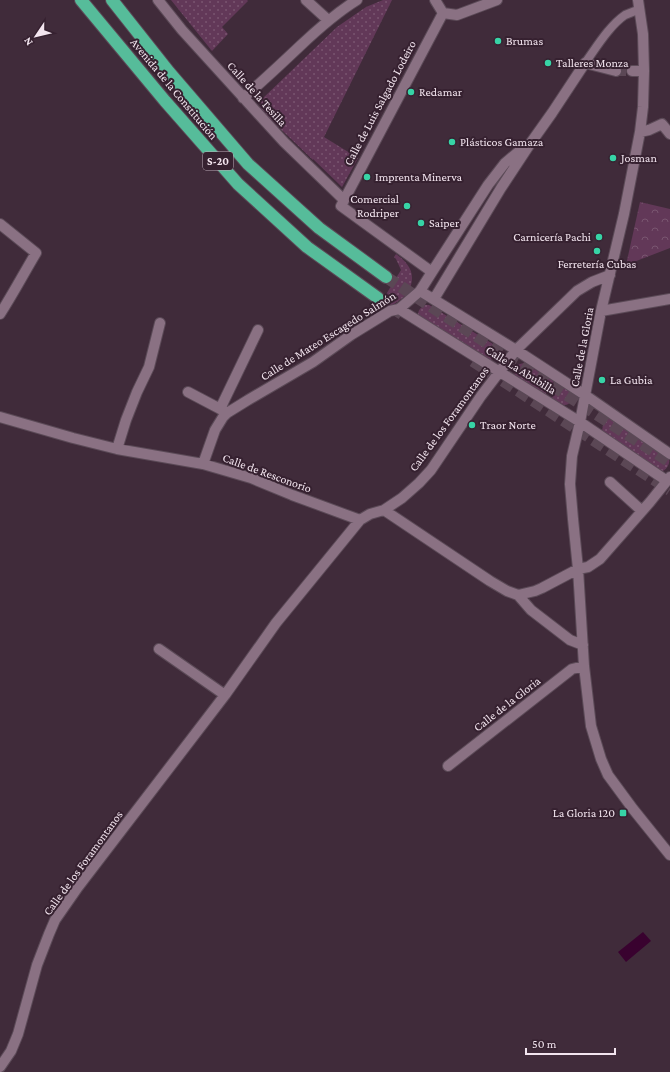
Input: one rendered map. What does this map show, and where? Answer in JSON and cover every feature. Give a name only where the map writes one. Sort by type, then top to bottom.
[{"type":"highway","name":"Avenida de la Constitución","points":[[81,0],[165,101],[238,184],[307,247],[378,298]]},
{"type":"highway","name":"Avenida de la Constitución","points":[[112,0],[169,72],[248,164],[319,228],[386,277]]},
{"type":"street","name":"Calle de la Tesilla","points":[[158,0],[182,30],[243,98],[343,203],[432,272]]},
{"type":"street","points":[[306,0],[328,20]]},
{"type":"street","points":[[243,98],[328,20],[357,0]]},
{"type":"street","points":[[435,0],[442,13],[457,15],[497,0]]},
{"type":"street","points":[[434,299],[502,188],[584,63],[617,22],[639,5]]},
{"type":"street","name":"Calle de la Gloria","points":[[639,5],[643,34],[644,71],[643,107],[640,132],[625,207],[601,311],[572,456],[570,484],[578,569],[584,666],[591,726],[601,760],[608,775],[670,855]]},
{"type":"street","name":"Calle de Luis Salgado Lodeiro","points":[[343,203],[442,13]]},
{"type":"street","points":[[584,63],[616,71]]},
{"type":"street","points":[[632,71],[644,71]]},
{"type":"street","points":[[640,132],[649,130],[666,120],[670,134]]},
{"type":"street","points":[[420,291],[488,185],[505,162],[530,144]]},
{"type":"street","points":[[0,224],[36,253],[0,314]]},
{"type":"street","name":"Calle de los Foramontanos","points":[[0,1067],[11,1051],[18,1034],[37,965],[55,920],[78,887],[225,695],[276,623],[360,520],[370,514],[384,510],[402,498],[431,470],[473,408],[516,350],[577,291],[592,282],[610,275]]},
{"type":"street","name":"Calle La Abubilla","points":[[420,291],[516,350],[585,395],[670,454]]},
{"type":"street","name":"Calle de Mateo Escagedo Salmón","points":[[224,411],[248,400],[307,366],[351,334],[390,311],[399,309],[420,291]]},
{"type":"street","points":[[601,311],[670,299]]},
{"type":"street","name":"Calle La Abubilla","points":[[399,309],[500,371],[668,479]]},
{"type":"street","points":[[117,449],[126,420],[149,367],[160,323]]},
{"type":"street","name":"Calle de Mateo Escagedo Salmón","points":[[203,464],[215,430],[223,417],[224,411],[258,330]]},
{"type":"street","points":[[188,392],[224,411]]},
{"type":"street","name":"Calle de Resconorio","points":[[0,417],[117,449],[203,464],[251,478],[360,520]]},
{"type":"street","points":[[518,595],[542,588],[578,569],[588,567],[600,559],[668,479]]},
{"type":"street","points":[[610,482],[642,511]]},
{"type":"street","points":[[384,510],[490,581],[507,591],[518,595],[531,610],[570,640],[583,644]]},
{"type":"street","points":[[159,649],[225,695]]},
{"type":"street","name":"Calle de la Gloria","points":[[448,766],[572,669],[584,666]]},
{"type":"green space","points":[[171,0],[248,1],[222,27],[228,34],[212,51]]},
{"type":"green space","points":[[383,0],[392,0],[324,137],[358,158],[342,187],[262,111],[260,106],[262,99],[337,27],[366,7]]},
{"type":"green space","points":[[640,202],[670,209],[670,248],[626,265]]},
{"type":"green space","points":[[396,254],[404,260],[411,271],[411,285],[405,296],[381,312],[377,309],[401,270],[394,257]]},
{"type":"green space","points":[[425,305],[429,305],[493,344],[497,351],[495,357],[489,360],[418,316],[418,312]]},
{"type":"green space","points":[[524,363],[554,381],[545,395],[515,375],[515,368],[519,364]]},
{"type":"green space","points":[[561,385],[570,391],[572,395],[572,401],[567,405],[551,399]]},
{"type":"green space","points":[[605,413],[669,458],[669,464],[666,469],[663,471],[657,469],[602,431]]},
{"type":"shaded area","points":[[643,932],[651,941],[626,962],[618,952]]},
{"type":"tunnel","points":[[616,71],[632,71]]},
{"type":"tunnel","points":[[386,277],[670,462]]},
{"type":"tunnel","points":[[378,298],[402,314]]},
{"type":"tunnel","points":[[473,361],[670,490]]},
{"type":"place","name":"Brumas","points":[[498,41]]},
{"type":"place","name":"Talleres Monza","points":[[548,63]]},
{"type":"place","name":"Redamar","points":[[411,92]]},
{"type":"place","name":"Plásticos Gamaza","points":[[452,142]]},
{"type":"place","name":"Josman","points":[[613,158]]},
{"type":"place","name":"Imprenta Minerva","points":[[367,177]]},
{"type":"place","name":"Comercial Rodriper","points":[[407,206]]},
{"type":"place","name":"Saiper","points":[[421,223]]},
{"type":"place","name":"Carnicería Pachi","points":[[599,237]]},
{"type":"place","name":"Ferretería Cubas","points":[[597,251]]},
{"type":"place","name":"La Gubia","points":[[602,380]]},
{"type":"place","name":"Traor Norte","points":[[472,425]]},
{"type":"place","name":"La Gloria 120","points":[[623,813]]}]
